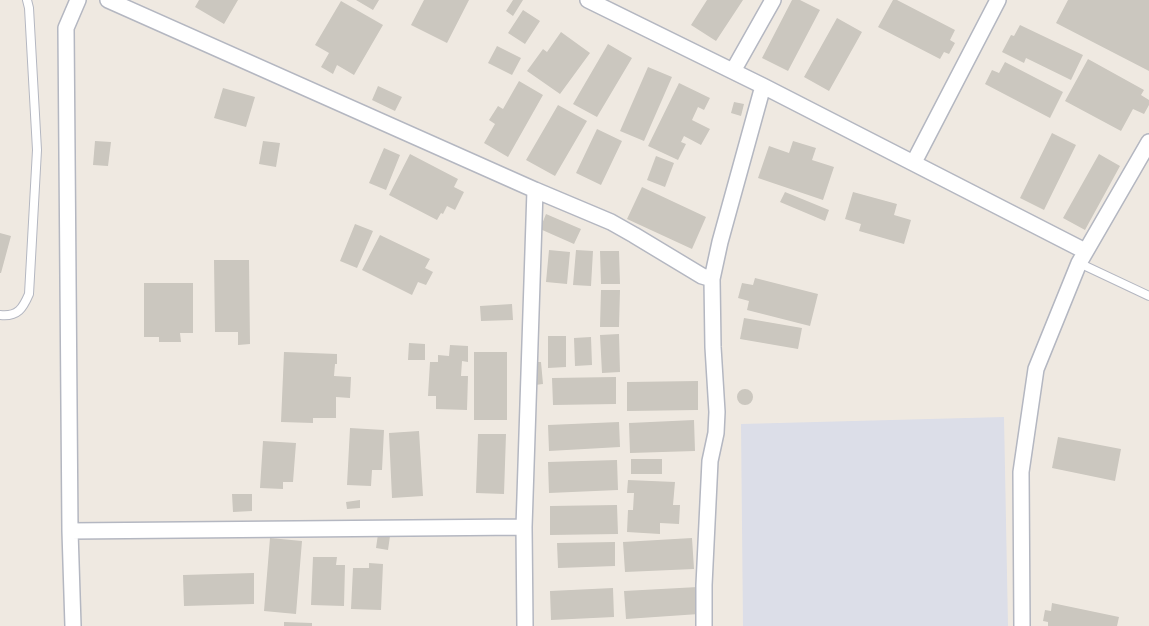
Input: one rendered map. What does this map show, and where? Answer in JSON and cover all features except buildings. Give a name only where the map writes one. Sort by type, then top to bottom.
[{"type":"street","points":[[73,626],[70,531],[66,28],[78,0]]},
{"type":"street","points":[[108,0],[611,222],[702,276],[712,279]]},
{"type":"street","points":[[588,0],[733,70],[914,162],[1082,257]]},
{"type":"street","points":[[733,70],[773,0]]},
{"type":"street","points":[[914,162],[998,0]]},
{"type":"street","points":[[704,626],[710,461],[716,433],[717,412],[713,347],[712,279],[720,242],[763,86]]},
{"type":"street","points":[[1022,626],[1022,472],[1036,369],[1082,257],[1149,142]]},
{"type":"street","points":[[525,626],[524,527],[535,190]]},
{"type":"street","points":[[70,531],[524,527]]},
{"type":"lane","points":[[0,314],[14,314],[24,306],[29,294],[37,150],[27,0]]},
{"type":"lane","points":[[1082,257],[1149,296]]},
{"type":"shaded area","points":[[1004,417],[1008,626],[743,626],[741,424]]}]
